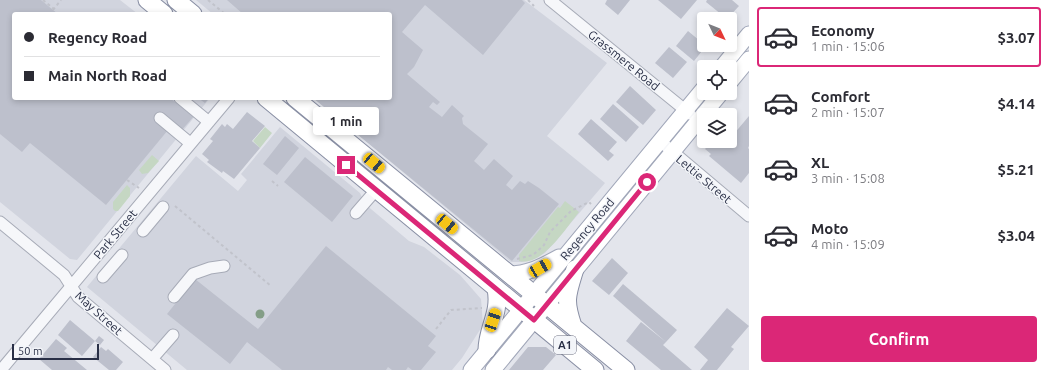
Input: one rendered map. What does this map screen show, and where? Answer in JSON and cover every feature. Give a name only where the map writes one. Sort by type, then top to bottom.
[{"type":"highway","points":[[147,0],[162,12]]},
{"type":"highway","name":"A1","points":[[268,100],[595,370]]},
{"type":"highway","name":"A1","points":[[298,100],[511,268],[533,294],[626,370]]},
{"type":"highway","points":[[573,326],[567,300],[575,269]]},
{"type":"highway","points":[[487,350],[487,341],[498,303],[496,289]]},
{"type":"main road","points":[[728,60],[749,34]]},
{"type":"main road","points":[[737,74],[749,59]]},
{"type":"main road","name":"Regency Road","points":[[471,370],[697,96]]},
{"type":"main road","name":"Regency Road","points":[[709,108],[715,100]]},
{"type":"main road","name":"Regency Road","points":[[494,370],[575,269],[697,122]]},
{"type":"main road","points":[[511,268],[520,274],[540,268],[568,252]]},
{"type":"street","name":"Grassmere Road","points":[[550,0],[697,120]]},
{"type":"street","points":[[182,100],[208,122]]},
{"type":"street","name":"Park Street","points":[[1,370],[226,100]]},
{"type":"street","points":[[160,118],[190,143]]},
{"type":"street","name":"Lettie Street","points":[[660,142],[749,216]]},
{"type":"street","points":[[356,212],[376,190]]},
{"type":"street","points":[[143,231],[167,205]]},
{"type":"street","name":"May Street","points":[[0,222],[64,275],[78,296],[165,370]]},
{"type":"street","points":[[103,277],[122,255]]},
{"type":"street","points":[[174,297],[193,274],[210,268],[224,266]]},
{"type":"street","points":[[152,359],[172,335]]},
{"type":"path","points":[[43,0],[54,10],[62,0]]},
{"type":"path","points":[[208,0],[223,12]]},
{"type":"path","points":[[528,0],[534,6]]},
{"type":"path","points":[[127,180],[148,194]]},
{"type":"path","points":[[272,181],[278,186]]},
{"type":"path","points":[[511,268],[518,258],[533,255],[544,245],[550,232],[571,211],[589,202],[600,212]]},
{"type":"path","points":[[167,205],[270,286]]},
{"type":"path","points":[[436,329],[451,310],[487,309]]},
{"type":"shaded area","points":[[0,0],[120,0],[135,12],[12,12],[12,100],[208,100],[77,260],[70,259],[0,202]]},
{"type":"shaded area","points":[[196,0],[524,0],[607,63],[547,136],[605,183],[545,253],[534,259],[523,262],[511,262],[316,100],[392,100],[392,12],[211,12]]},
{"type":"shaded area","points":[[280,127],[360,193],[365,204],[409,241],[424,247],[460,275],[481,299],[483,325],[462,358],[452,370],[187,370],[87,287],[196,156],[238,191],[247,180],[241,174]]},
{"type":"green space","points":[[265,127],[272,133],[260,148],[253,141]]},
{"type":"green space","points":[[152,155],[159,161],[148,173],[142,174],[139,170]]},
{"type":"green space","points":[[127,185],[130,188],[130,196],[118,211],[115,211],[113,209],[113,202]]},
{"type":"green space","points":[[565,201],[579,212],[553,245],[545,252],[528,261],[519,261],[519,255],[558,207],[560,208]]},
{"type":"building","points":[[0,0],[41,0],[56,12],[12,12],[12,100],[172,100],[190,114],[192,112],[195,115],[181,131],[168,130],[106,205],[30,143],[22,152],[0,134]]},
{"type":"building","points":[[227,0],[522,0],[525,3],[483,55],[425,5],[402,32],[423,50],[414,67],[407,74],[440,102],[437,105],[433,102],[429,107],[442,117],[452,105],[464,116],[462,118],[463,124],[488,144],[474,161],[484,170],[494,159],[513,176],[506,185],[512,190],[520,181],[525,184],[528,181],[559,204],[512,261],[315,100],[392,100],[392,12],[241,12]]},
{"type":"building","points":[[607,0],[630,0],[618,15],[605,4]]},
{"type":"building","points":[[658,0],[697,0],[681,19]]},
{"type":"building","points":[[707,0],[732,0],[739,6],[733,12],[718,12],[706,2]]},
{"type":"building","points":[[688,31],[697,38],[697,52],[701,52],[694,61],[676,46]]},
{"type":"building","points":[[669,47],[687,62],[673,78],[655,63]]},
{"type":"building","points":[[630,86],[656,110],[643,125],[616,102]]},
{"type":"building","points":[[613,104],[639,127],[626,142],[600,119]]},
{"type":"building","points":[[247,112],[265,126],[252,141],[260,148],[234,179],[223,171],[222,173],[207,162],[209,160],[202,154],[213,141],[210,139],[222,124],[225,127],[227,124],[233,129]]},
{"type":"building","points":[[749,116],[749,173],[741,183],[709,156],[711,154],[705,149],[737,148],[737,130]]},
{"type":"building","points":[[591,119],[617,142],[609,151],[614,155],[608,161],[578,134]]},
{"type":"building","points":[[285,136],[299,148],[277,175],[263,164]]},
{"type":"building","points":[[305,157],[353,196],[332,222],[284,182]]},
{"type":"building","points":[[326,246],[436,336],[428,346],[436,352],[421,370],[412,370],[408,367],[406,370],[392,370],[388,367],[386,370],[282,370],[247,342],[230,364],[167,314],[195,279],[258,329]]},
{"type":"building","points":[[612,258],[628,273],[609,295],[592,281]]},
{"type":"building","points":[[623,284],[677,330],[666,342],[613,296]]},
{"type":"building","points":[[727,308],[749,326],[731,347],[734,349],[717,370],[700,370],[708,360],[694,347]]},
{"type":"building","points":[[70,320],[95,341],[82,356],[58,335]]},
{"type":"building","points":[[641,322],[666,342],[663,345],[692,370],[661,370],[626,341]]},
{"type":"building","points":[[99,336],[104,340],[100,345],[95,341]]},
{"type":"building","points":[[56,339],[67,348],[64,351],[87,370],[52,370],[39,359]]},
{"type":"building","points":[[101,347],[106,351],[108,349],[123,362],[116,370],[109,370],[93,357]]},
{"type":"building","points":[[528,347],[546,347],[556,355],[543,370],[509,370]]},
{"type":"route","points":[[346,165],[534,320],[647,182]]}]
